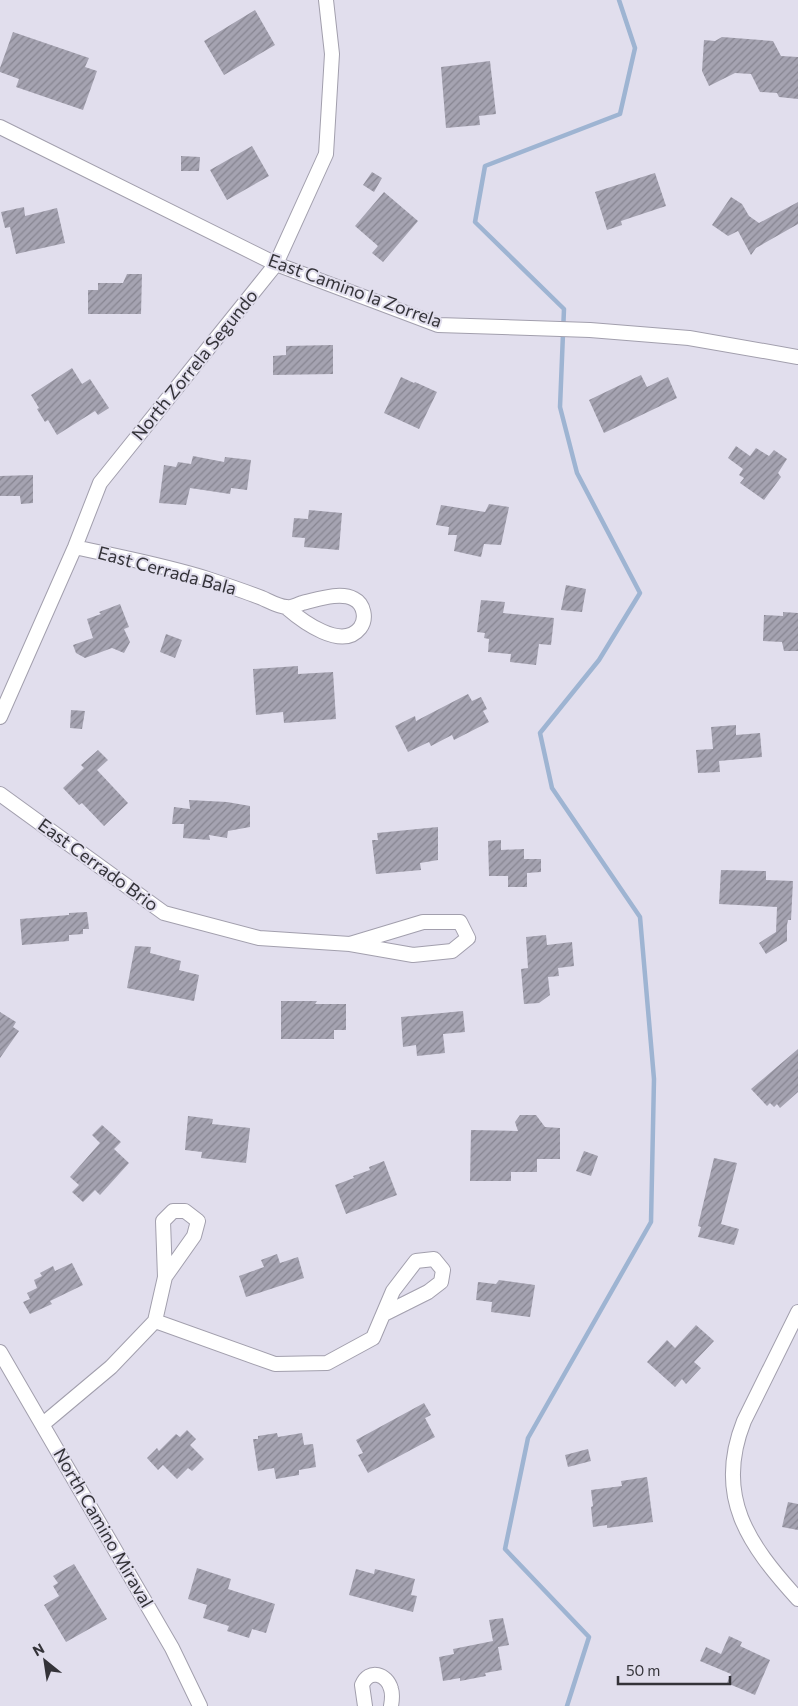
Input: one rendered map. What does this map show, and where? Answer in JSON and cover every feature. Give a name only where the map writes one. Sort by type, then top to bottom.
[{"type":"street","name":"North Zorrela Segundo","points":[[0,717],[100,483],[276,264],[326,154],[332,54],[326,0]]},
{"type":"street","name":"East Camino la Zorrela","points":[[0,127],[276,264],[438,325],[590,330],[689,338],[798,357]]},
{"type":"street","name":"East Cerrada Bala","points":[[74,547],[192,574],[287,608],[300,619],[334,636],[344,637],[353,634],[360,629],[364,615],[361,605],[347,596],[335,596],[287,608]]},
{"type":"street","name":"East Cerrado Brio","points":[[0,794],[164,913],[259,938],[350,944],[413,955],[452,951],[468,938],[460,922],[423,922],[350,944]]},
{"type":"street","points":[[43,1424],[111,1367],[155,1321],[165,1277]]},
{"type":"street","points":[[798,1312],[744,1421],[738,1437],[732,1470],[732,1486],[736,1502],[749,1535],[766,1563],[798,1599]]},
{"type":"street","points":[[155,1321],[275,1364],[327,1363],[373,1338],[384,1314]]},
{"type":"street","name":"North Camino Miraval","points":[[0,1352],[172,1648],[200,1706]]},
{"type":"street","points":[[365,1706],[362,1685],[366,1678],[376,1674],[388,1682],[392,1693],[391,1706]]},
{"type":"building","points":[[255,10],[275,45],[224,75],[204,41]]},
{"type":"building","points":[[13,32],[89,58],[85,67],[97,71],[83,110],[16,87],[19,79],[0,72]]},
{"type":"building","points":[[722,37],[773,41],[781,56],[798,57],[798,99],[779,97],[777,93],[760,92],[751,74],[735,73],[709,86],[702,71],[704,40],[715,41]]},
{"type":"building","points":[[490,61],[496,114],[479,116],[480,125],[446,128],[441,67]]},
{"type":"building","points":[[252,146],[269,176],[227,200],[210,170]]},
{"type":"building","points":[[181,156],[200,157],[199,171],[181,171]]},
{"type":"building","points":[[372,172],[382,178],[374,192],[363,185]]},
{"type":"building","points":[[655,173],[666,206],[621,221],[622,225],[607,230],[595,192]]},
{"type":"building","points":[[384,192],[418,221],[383,262],[372,253],[378,246],[355,226]]},
{"type":"building","points":[[731,197],[742,204],[749,216],[759,223],[798,202],[798,224],[756,248],[751,255],[738,231],[728,236],[712,225]]},
{"type":"building","points":[[24,207],[25,216],[57,208],[65,243],[16,254],[10,227],[5,228],[1,212]]},
{"type":"building","points":[[127,274],[142,274],[141,314],[88,314],[88,290],[98,290],[98,283],[123,283]]},
{"type":"building","points":[[333,345],[333,374],[273,375],[273,356],[286,355],[286,346]]},
{"type":"building","points":[[72,368],[82,384],[90,379],[109,408],[98,415],[95,411],[57,435],[48,420],[45,422],[31,395]]},
{"type":"building","points":[[641,375],[647,387],[668,377],[677,398],[604,433],[589,400]]},
{"type":"building","points":[[401,377],[437,392],[419,429],[384,413]]},
{"type":"building","points":[[736,446],[750,456],[756,448],[769,456],[774,450],[787,459],[778,473],[781,477],[764,500],[740,483],[744,478],[739,475],[743,469],[728,458]]},
{"type":"building","points":[[193,456],[224,462],[225,457],[251,460],[247,490],[231,488],[230,494],[190,488],[186,505],[159,503],[164,465],[176,467],[178,462],[191,464]]},
{"type":"building","points":[[33,475],[33,503],[21,504],[20,496],[0,496],[0,476]]},
{"type":"building","points":[[489,504],[509,507],[501,545],[484,544],[481,557],[454,551],[457,535],[448,535],[449,527],[436,525],[441,505],[485,512]]},
{"type":"building","points":[[309,510],[342,513],[339,550],[304,547],[305,538],[292,537],[294,518],[308,519]]},
{"type":"building","points":[[566,585],[586,589],[582,612],[561,610]]},
{"type":"building","points":[[481,600],[505,602],[503,613],[554,618],[551,645],[539,644],[536,665],[510,662],[511,654],[488,652],[489,639],[484,638],[485,633],[477,632]]},
{"type":"building","points":[[120,604],[129,627],[124,629],[130,642],[124,653],[112,648],[85,658],[76,653],[73,645],[93,638],[87,619]]},
{"type":"building","points":[[783,612],[798,613],[798,651],[784,651],[782,642],[763,641],[764,615],[783,616]]},
{"type":"building","points":[[166,634],[182,640],[175,658],[160,652]]},
{"type":"building","points":[[298,666],[298,674],[333,672],[336,719],[284,723],[283,712],[256,715],[253,669]]},
{"type":"building","points":[[468,694],[472,701],[481,697],[487,709],[483,711],[489,722],[454,740],[452,735],[431,746],[429,742],[408,752],[395,726],[415,716],[416,721]]},
{"type":"building","points":[[71,710],[85,711],[82,729],[70,728]]},
{"type":"building","points":[[736,725],[736,735],[760,733],[762,757],[719,761],[720,772],[698,773],[696,750],[713,749],[711,727]]},
{"type":"building","points":[[98,750],[108,760],[97,770],[128,803],[104,826],[82,803],[79,805],[63,788],[84,768],[81,765]]},
{"type":"building","points":[[189,800],[227,802],[250,806],[250,827],[228,831],[227,838],[209,835],[210,840],[183,838],[184,824],[172,824],[174,807],[190,809]]},
{"type":"building","points":[[438,827],[438,860],[420,863],[421,870],[376,874],[372,840],[378,840],[377,833]]},
{"type":"building","points":[[501,840],[501,850],[524,849],[524,859],[541,859],[541,872],[527,873],[527,887],[508,887],[508,876],[489,876],[488,841]]},
{"type":"building","points":[[721,870],[766,871],[766,880],[793,881],[791,920],[788,920],[787,925],[787,941],[766,954],[759,943],[776,932],[777,907],[719,904]]},
{"type":"building","points":[[87,912],[89,929],[83,929],[83,934],[69,935],[69,941],[22,945],[20,919]]},
{"type":"building","points":[[546,935],[547,945],[572,942],[574,966],[558,968],[559,976],[548,977],[550,995],[539,1003],[524,1004],[521,969],[528,968],[526,937]]},
{"type":"building","points":[[135,946],[151,947],[150,953],[181,961],[179,970],[199,975],[194,1001],[127,988]]},
{"type":"building","points":[[281,1001],[317,1001],[315,1004],[346,1004],[346,1030],[334,1030],[334,1039],[281,1039]]},
{"type":"building","points":[[463,1011],[465,1032],[443,1034],[445,1053],[417,1056],[416,1045],[403,1047],[401,1017]]},
{"type":"building","points":[[0,1012],[16,1022],[13,1027],[19,1031],[0,1058]]},
{"type":"building","points":[[798,1049],[798,1092],[780,1108],[777,1104],[774,1107],[770,1103],[767,1106],[751,1089]]},
{"type":"building","points":[[520,1115],[536,1115],[545,1127],[560,1128],[560,1159],[537,1159],[537,1172],[511,1172],[511,1181],[470,1181],[471,1130],[518,1131],[515,1122]]},
{"type":"building","points":[[188,1116],[213,1119],[212,1124],[250,1128],[246,1163],[201,1158],[202,1152],[185,1150]]},
{"type":"building","points":[[102,1125],[121,1142],[114,1149],[129,1163],[100,1195],[95,1190],[83,1202],[72,1192],[79,1185],[70,1177],[100,1143],[92,1135]]},
{"type":"building","points":[[584,1151],[598,1156],[591,1176],[576,1171]]},
{"type":"building","points":[[714,1158],[737,1163],[721,1224],[739,1229],[734,1245],[698,1237],[701,1227],[698,1226]]},
{"type":"building","points":[[384,1161],[397,1195],[346,1214],[335,1185],[354,1178],[353,1176],[370,1170],[369,1167]]},
{"type":"building","points":[[277,1254],[280,1263],[298,1257],[304,1278],[246,1297],[239,1276],[264,1267],[261,1260]]},
{"type":"building","points":[[72,1263],[83,1285],[50,1301],[52,1304],[30,1314],[23,1302],[30,1299],[27,1293],[37,1288],[34,1280],[42,1276],[40,1273],[53,1266],[55,1271]]},
{"type":"building","points":[[499,1280],[535,1285],[530,1317],[491,1312],[492,1302],[476,1300],[478,1282],[496,1284]]},
{"type":"building","points":[[696,1325],[714,1341],[694,1362],[701,1368],[686,1384],[682,1379],[675,1387],[647,1362],[667,1340],[675,1348]]},
{"type":"building","points":[[424,1403],[431,1415],[425,1418],[435,1437],[368,1473],[358,1455],[363,1453],[356,1440]]},
{"type":"building","points":[[187,1430],[196,1439],[190,1445],[204,1459],[192,1471],[188,1468],[177,1479],[163,1465],[158,1470],[147,1458],[157,1448],[159,1451],[176,1434],[180,1437]]},
{"type":"building","points":[[277,1433],[278,1437],[302,1433],[304,1445],[313,1444],[316,1467],[299,1470],[299,1475],[276,1479],[274,1468],[258,1471],[253,1439],[258,1439],[258,1436]]},
{"type":"building","points":[[588,1449],[591,1461],[568,1467],[565,1455]]},
{"type":"building","points":[[647,1477],[653,1522],[607,1528],[607,1525],[593,1527],[591,1490],[622,1486],[621,1481]]},
{"type":"building","points":[[788,1502],[798,1504],[798,1530],[782,1527]]},
{"type":"building","points":[[74,1564],[107,1619],[66,1642],[44,1605],[59,1596],[53,1586],[58,1583],[53,1576]]},
{"type":"building","points":[[197,1568],[231,1579],[228,1589],[275,1604],[266,1633],[252,1629],[249,1638],[227,1631],[229,1626],[203,1618],[207,1605],[188,1599]]},
{"type":"building","points":[[356,1569],[374,1574],[375,1569],[415,1579],[411,1595],[417,1596],[413,1612],[349,1595]]},
{"type":"building","points":[[503,1618],[509,1645],[498,1647],[502,1670],[485,1673],[486,1676],[460,1681],[460,1678],[443,1681],[439,1657],[454,1654],[453,1649],[493,1641],[489,1620]]},
{"type":"building","points":[[729,1636],[742,1642],[740,1646],[770,1660],[755,1695],[727,1683],[731,1674],[700,1661],[706,1647],[721,1654]]},
{"type":"waterway","points":[[567,1706],[589,1637],[505,1549],[528,1438],[651,1222],[654,1079],[640,917],[552,788],[540,733],[599,660],[640,593],[577,473],[560,407],[564,309],[475,222],[485,166],[620,114],[635,48],[619,0]]}]
